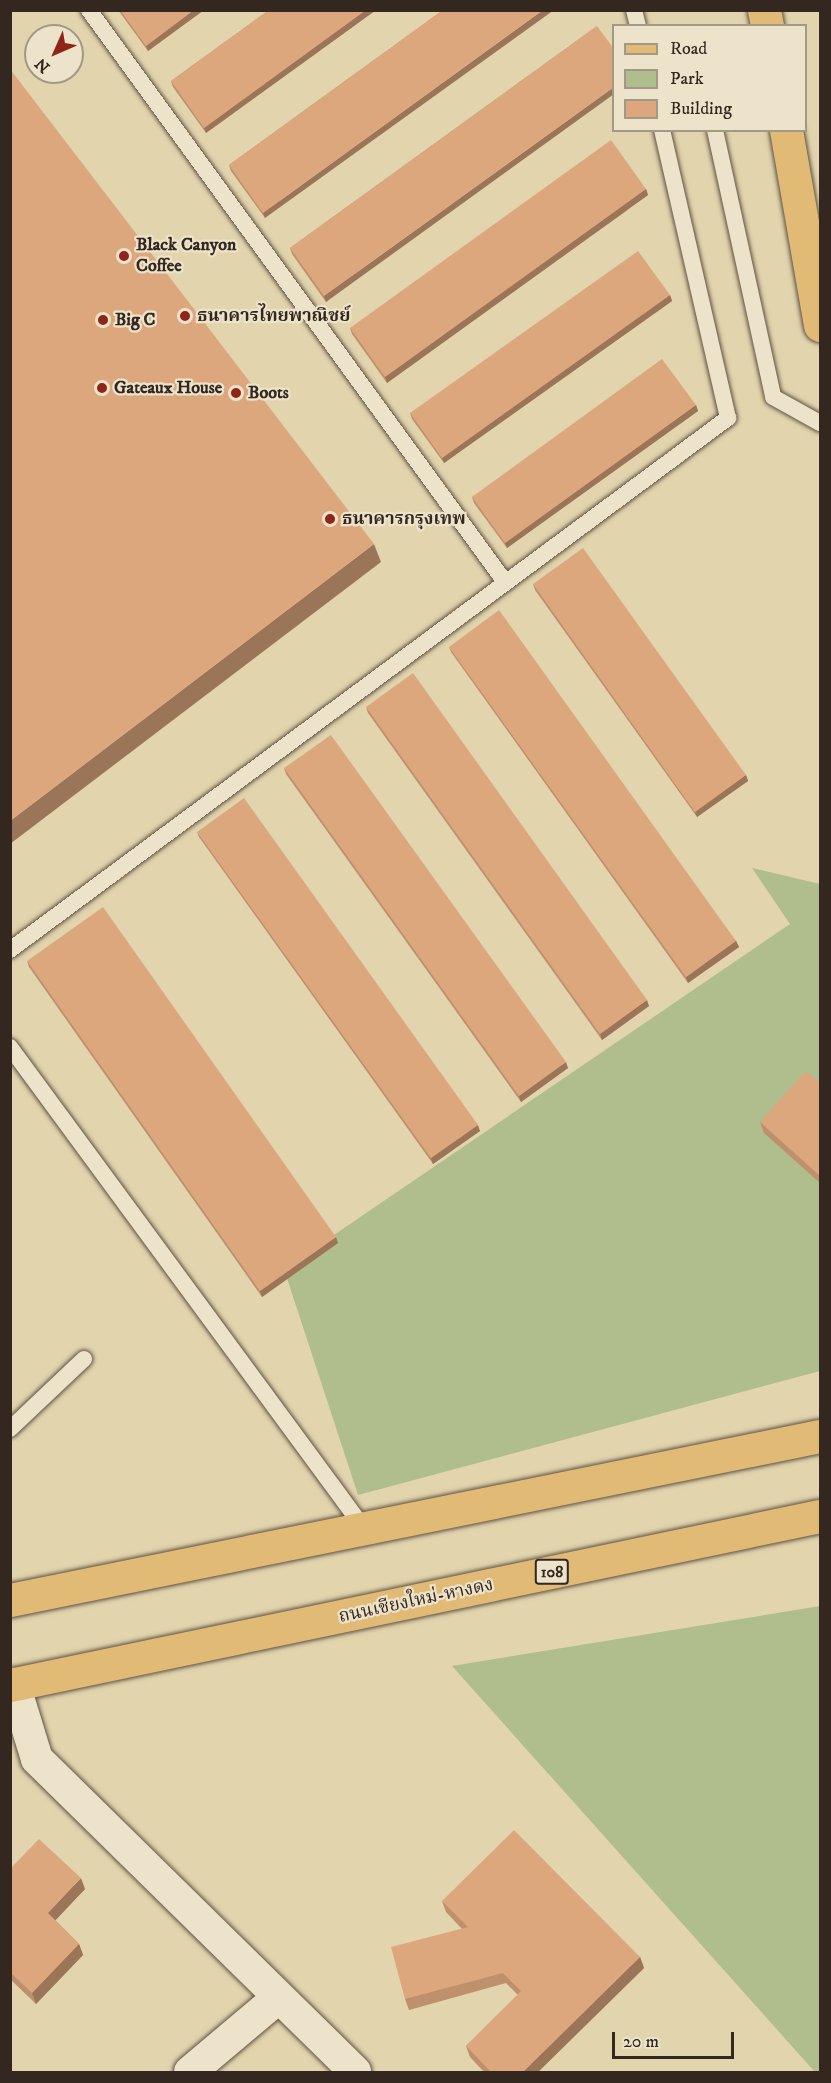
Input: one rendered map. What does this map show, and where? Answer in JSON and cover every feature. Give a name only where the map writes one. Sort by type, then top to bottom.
[{"type":"main road","points":[[786,132],[820,325]]},
{"type":"main road","points":[[10,1600],[820,1436]]},
{"type":"main road","name":"ถนนเชียงใหม่-หางดง","points":[[12,1684],[820,1516]]},
{"type":"street","points":[[12,1684],[38,1759],[355,2073]]},
{"type":"street","points":[[190,2073],[279,1997]]},
{"type":"lane","points":[[89,10],[506,582]]},
{"type":"lane","points":[[10,950],[728,418],[662,132]]},
{"type":"lane","points":[[715,132],[773,397],[820,423]]},
{"type":"lane","points":[[10,1047],[363,1527]]},
{"type":"lane","points":[[10,1429],[84,1359]]},
{"type":"green space","points":[[752,868],[820,884],[820,1371],[358,1495],[284,1269],[790,924]]},
{"type":"green space","points":[[820,1606],[820,2072],[815,2072],[452,1666]]},
{"type":"building","points":[[120,10],[194,10],[146,46]]},
{"type":"building","points":[[269,10],[366,10],[204,128],[171,81]]},
{"type":"building","points":[[443,10],[543,10],[263,213],[229,165]]},
{"type":"building","points":[[597,26],[612,46],[612,88],[324,296],[290,248]]},
{"type":"building","name":"Big C","points":[[10,69],[374,544],[10,821]]},
{"type":"building","points":[[611,140],[646,189],[385,377],[350,328]]},
{"type":"building","points":[[638,251],[670,295],[442,458],[410,413]]},
{"type":"building","points":[[662,359],[696,405],[505,543],[472,497]]},
{"type":"building","points":[[583,548],[746,775],[695,812],[533,584]]},
{"type":"building","points":[[499,610],[736,941],[686,977],[449,647]]},
{"type":"building","points":[[413,673],[647,1000],[600,1034],[366,707]]},
{"type":"building","points":[[331,735],[566,1062],[519,1096],[284,768]]},
{"type":"building","points":[[244,798],[478,1125],[431,1158],[197,832]]},
{"type":"building","points":[[103,907],[336,1237],[260,1291],[27,961]]},
{"type":"building","points":[[806,1071],[820,1084],[820,1176],[760,1122]]},
{"type":"building","points":[[514,1830],[640,1957],[522,2073],[492,2073],[466,2046],[521,1991],[503,1973],[405,1999],[391,1947],[468,1927],[442,1901]]},
{"type":"building","points":[[39,1839],[81,1878],[48,1913],[79,1944],[32,1993],[10,1972],[10,1869]]},
{"type":"place","name":"Black Canyon Coffee","points":[[124,256]]},
{"type":"place","name":"ธนาคารไทยพาณิชย์","points":[[185,316]]},
{"type":"place","name":"Big C","points":[[103,320]]},
{"type":"place","name":"Gateaux House","points":[[102,388]]},
{"type":"place","name":"Boots","points":[[236,393]]},
{"type":"place","name":"ธนาคารกรุงเทพ","points":[[330,519]]}]
